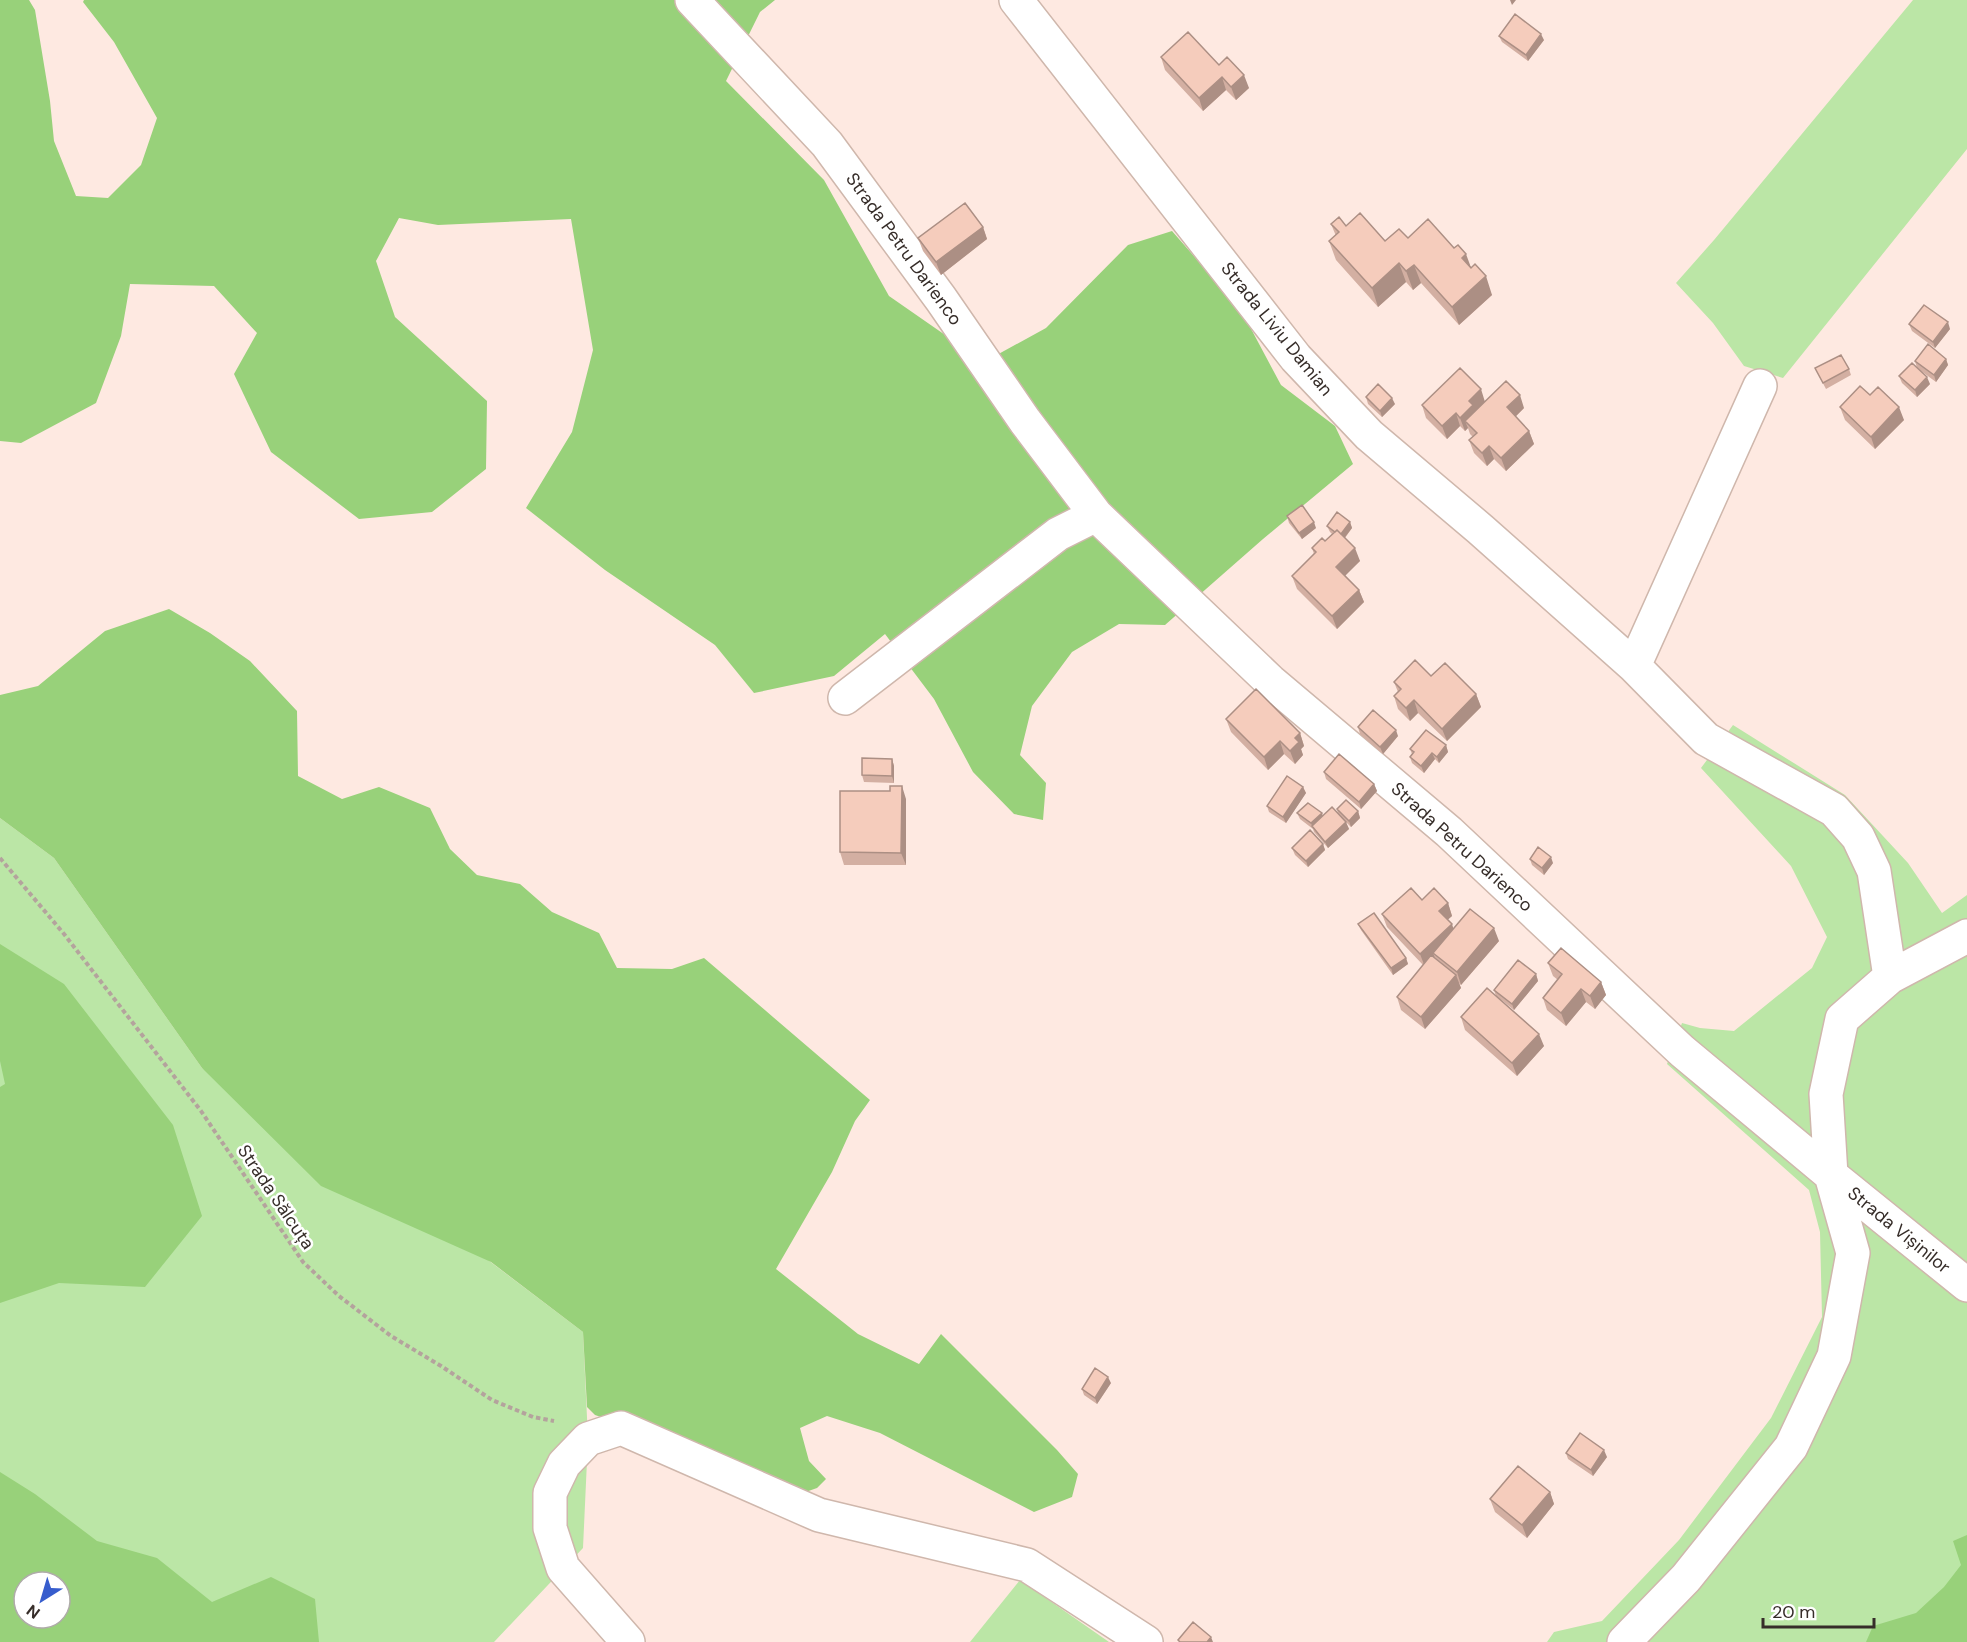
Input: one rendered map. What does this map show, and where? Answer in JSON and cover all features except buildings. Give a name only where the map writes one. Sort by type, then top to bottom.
[{"type":"street","name":"Strada Petru Darienco","points":[[692,0],[827,144],[941,299],[1025,421],[1096,514],[1270,681],[1449,832],[1682,1051],[1831,1175]]},
{"type":"street","name":"Strada Liviu Damian","points":[[1016,0],[1296,357],[1369,435],[1635,666],[1706,739],[1834,810],[1858,837],[1874,871],[1890,977]]},
{"type":"street","points":[[1635,666],[1760,386]]},
{"type":"street","points":[[845,698],[1058,534],[1096,514]]},
{"type":"street","points":[[1624,1642],[1686,1578],[1791,1447],[1834,1356],[1853,1253],[1831,1175],[1826,1094],[1842,1018],[1890,977],[1967,936]]},
{"type":"street","name":"Strada Vișinilor","points":[[1831,1175],[1967,1285]]},
{"type":"street","points":[[628,1642],[563,1568],[550,1528],[550,1493],[564,1464],[588,1439],[621,1428],[819,1515],[1027,1565],[1146,1642]]},
{"type":"path","name":"Strada Sălcuța","points":[[0,858],[64,934],[201,1111],[303,1262],[339,1296],[391,1336],[492,1400],[533,1417],[564,1423]]},
{"type":"green space","points":[[0,0],[29,0],[35,10],[54,141],[76,196],[108,198],[141,165],[157,118],[114,42],[83,2],[84,0],[775,0],[760,12],[726,81],[824,180],[889,296],[984,362],[1046,328],[1128,245],[1172,231],[1241,310],[1281,385],[1335,426],[1353,464],[1165,625],[1119,624],[1072,652],[1032,706],[1020,755],[1046,783],[1043,820],[1014,814],[973,772],[934,699],[885,634],[834,676],[754,693],[715,645],[605,570],[526,508],[572,432],[593,350],[571,219],[438,225],[399,218],[376,261],[395,317],[487,401],[486,469],[432,512],[359,519],[271,452],[234,374],[257,333],[214,286],[130,284],[121,336],[96,403],[21,443],[0,441]]},
{"type":"green space","points":[[1913,0],[1967,0],[1967,149],[1783,378],[1744,366],[1713,323],[1676,283]]},
{"type":"green space","points":[[169,609],[210,633],[250,661],[297,711],[298,776],[342,799],[379,787],[430,808],[450,849],[477,875],[520,884],[552,912],[599,933],[617,968],[672,969],[704,958],[870,1100],[855,1121],[832,1172],[776,1269],[858,1334],[919,1364],[941,1334],[1078,1474],[1072,1497],[1034,1512],[880,1433],[827,1416],[800,1428],[809,1461],[826,1479],[817,1488],[800,1494],[736,1463],[595,1415],[587,1407],[583,1332],[491,1262],[321,1186],[202,1068],[54,858],[0,818],[0,695],[38,686],[105,631]]},
{"type":"green space","points":[[1733,725],[1845,795],[1908,863],[1942,913],[1967,895],[1967,1642],[1547,1642],[1554,1632],[1602,1621],[1679,1540],[1771,1418],[1822,1317],[1820,1232],[1809,1190],[1667,1064],[1682,1023],[1700,1028],[1734,1031],[1812,968],[1827,937],[1791,866],[1701,768]]},
{"type":"green space","points":[[0,818],[54,858],[202,1068],[484,1257],[583,1332],[588,1439],[583,1548],[494,1642],[0,1642]]},
{"type":"green space","points":[[0,944],[64,984],[173,1125],[202,1216],[145,1287],[59,1283],[0,1303],[0,1087],[5,1084],[0,1061]]},
{"type":"green space","points":[[0,1472],[35,1494],[97,1541],[157,1558],[212,1602],[271,1577],[315,1599],[319,1642],[0,1642]]},
{"type":"green space","points":[[1967,1535],[1967,1642],[1866,1642],[1873,1626],[1916,1613],[1944,1587],[1961,1565],[1953,1541]]},
{"type":"green space","points":[[1020,1580],[1109,1642],[970,1642]]}]
